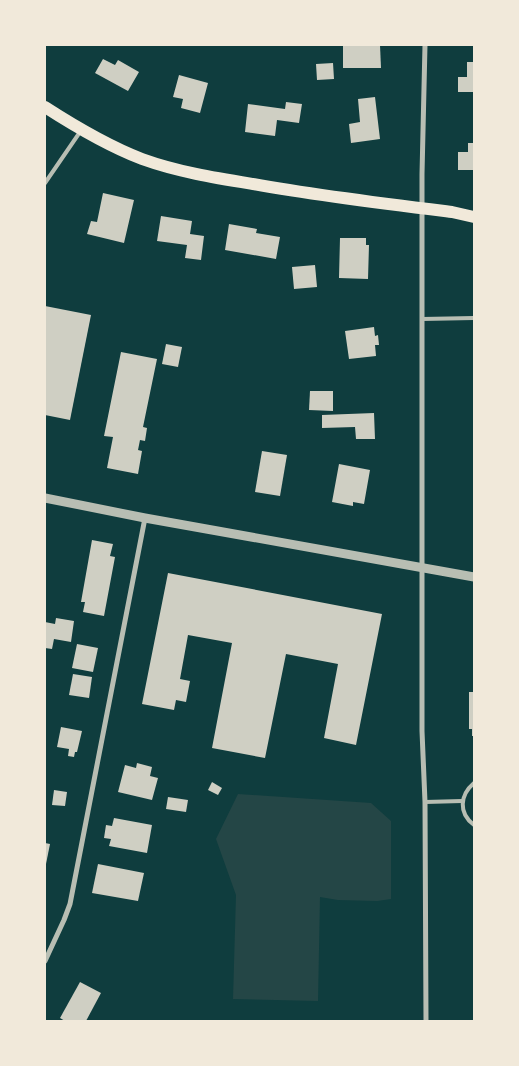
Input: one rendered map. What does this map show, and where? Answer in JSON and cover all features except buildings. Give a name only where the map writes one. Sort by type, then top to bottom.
[{"type":"main road","points":[[45,107],[108,144],[142,159],[174,169],[284,190],[452,212],[474,217]]},
{"type":"street","points":[[424,45],[422,208],[422,731],[425,802],[426,1021]]},
{"type":"street","points":[[45,498],[145,518],[474,577]]},
{"type":"street","points":[[45,961],[70,904],[145,518]]},
{"type":"lane","points":[[45,183],[82,130]]},
{"type":"lane","points":[[422,319],[474,318]]},
{"type":"lane","points":[[474,783],[469,787],[462,801],[468,820],[474,824]]},
{"type":"lane","points":[[425,802],[462,801]]},
{"type":"shaded area","points":[[238,794],[371,803],[391,821],[391,899],[377,901],[338,900],[320,897],[318,1001],[233,999],[236,895],[216,839]]}]
